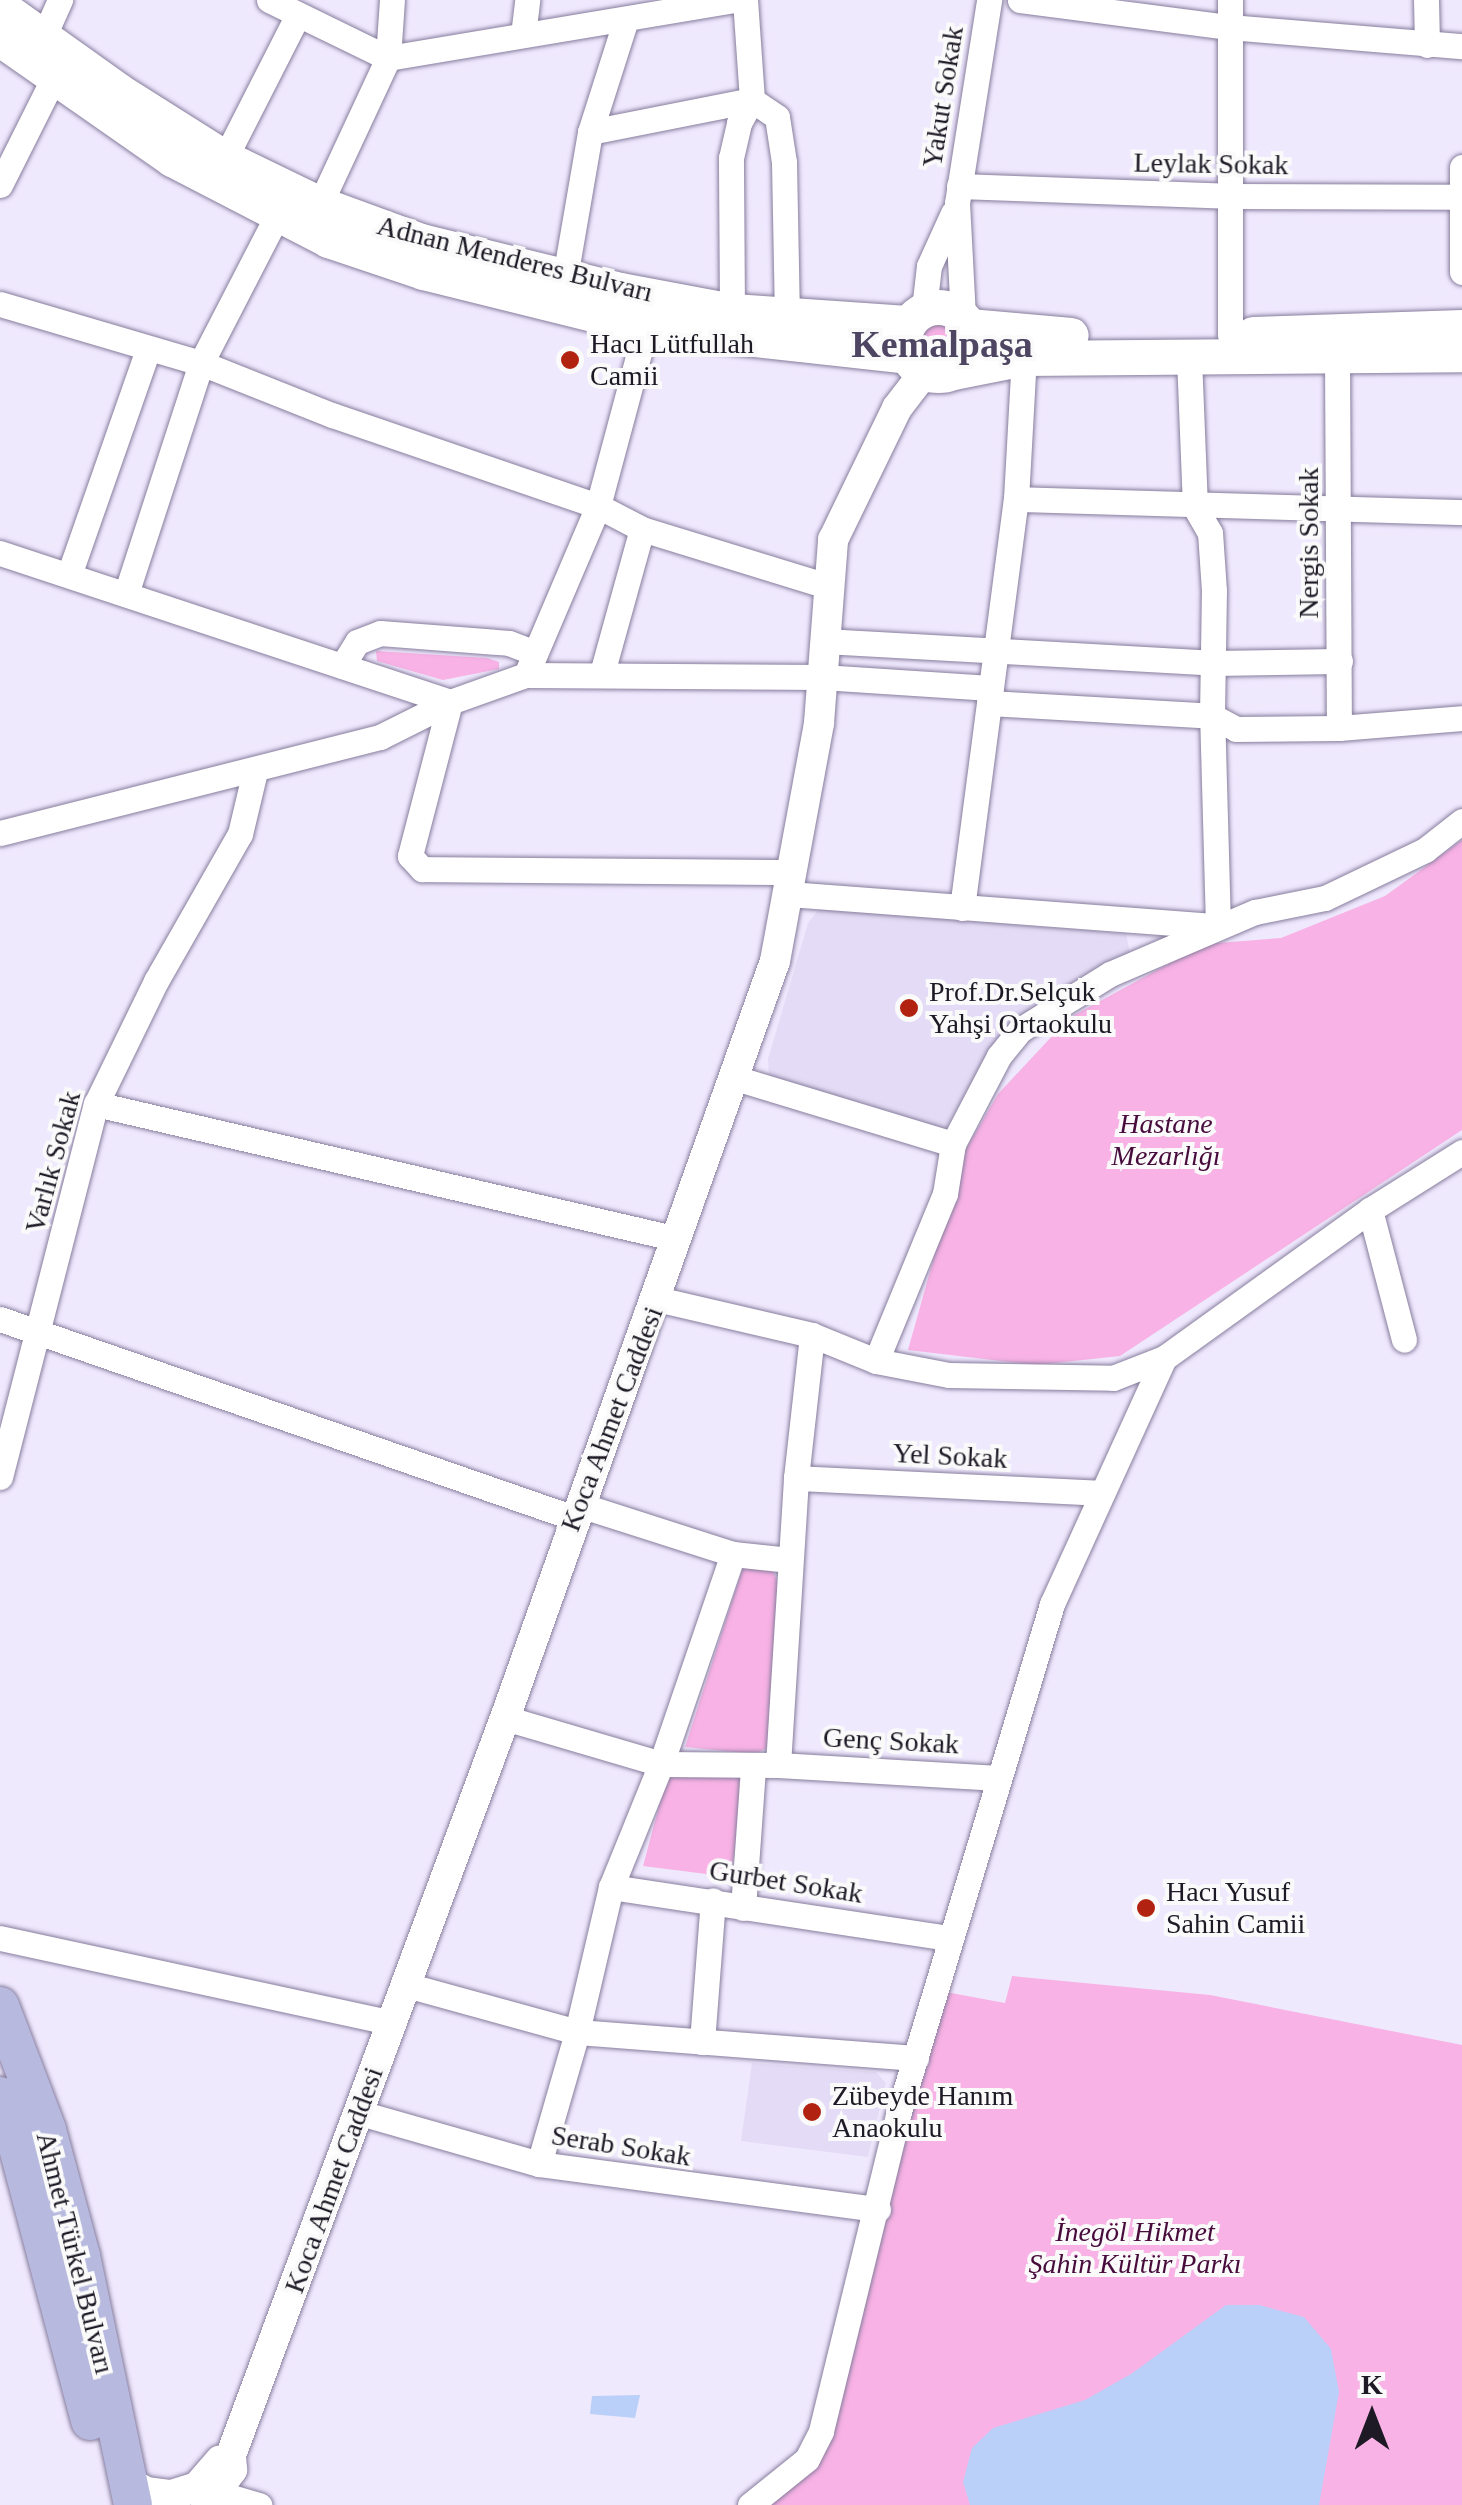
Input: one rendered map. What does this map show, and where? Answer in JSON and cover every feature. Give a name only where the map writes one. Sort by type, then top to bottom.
[{"type":"main road","name":"Adnan Menderes Bulvarı","points":[[0,6],[225,158],[320,204],[421,241],[565,276],[732,311],[787,316],[923,346]]},
{"type":"main road","name":"Adnan Menderes Bulvarı","points":[[0,39],[172,159],[328,240],[422,272],[646,327],[923,346],[1024,358],[1462,354]]},
{"type":"main road","name":"Adnan Menderes Bulvarı","points":[[923,346],[945,307],[966,322],[1038,335],[1230,335],[1462,327]]},
{"type":"main road","points":[[923,346],[972,347],[966,322]]},
{"type":"main road","name":"Ahmet Türkel Bulvarı","points":[[0,2006],[47,2130],[81,2256],[123,2497]]},
{"type":"main road","name":"Ahmet Türkel Bulvarı","points":[[0,2096],[13,2129],[84,2392],[123,2497]]},
{"type":"street","points":[[44,38],[60,0]]},
{"type":"street","points":[[269,0],[388,58],[626,22],[669,6],[734,0]]},
{"type":"street","points":[[320,204],[388,58],[392,0]]},
{"type":"street","points":[[523,35],[527,0]]},
{"type":"street","points":[[732,311],[731,158],[739,123],[752,100],[745,0]]},
{"type":"street","name":"Yakut Sokak","points":[[958,195],[989,0]]},
{"type":"street","points":[[1020,0],[1229,27],[1462,46]]},
{"type":"street","points":[[1230,0],[1230,335]]},
{"type":"street","points":[[1426,0],[1427,45]]},
{"type":"street","points":[[225,158],[298,15]]},
{"type":"street","points":[[565,276],[590,132],[626,22]]},
{"type":"street","points":[[0,184],[54,77]]},
{"type":"street","points":[[590,132],[752,100],[777,117],[782,142],[787,316]]},
{"type":"street","points":[[1462,167],[1462,272]]},
{"type":"street","points":[[958,195],[966,322]]},
{"type":"street","points":[[923,346],[929,266],[958,195]]},
{"type":"street","name":"Leylak Sokak","points":[[958,195],[1461,197]]},
{"type":"street","points":[[126,594],[201,363],[277,216]]},
{"type":"street","points":[[0,304],[201,363],[332,415],[598,506],[642,529],[827,586]]},
{"type":"street","points":[[530,664],[598,506],[646,327]]},
{"type":"street","name":"Koca Ahmet Caddesi","points":[[207,2496],[232,2470],[231,2455],[505,1718],[657,1298],[673,1238],[775,961],[819,724],[833,540],[923,346]]},
{"type":"street","points":[[69,575],[148,348]]},
{"type":"street","name":"Nergis Sokak","points":[[1338,357],[1339,728]]},
{"type":"street","points":[[962,908],[1016,499],[1024,358]]},
{"type":"street","points":[[1188,359],[1196,507],[1210,533],[1218,926]]},
{"type":"street","points":[[1016,499],[1462,512]]},
{"type":"street","points":[[602,672],[642,529]]},
{"type":"street","points":[[0,553],[450,702]]},
{"type":"street","points":[[342,666],[357,642],[380,632],[509,643],[530,664]]},
{"type":"street","points":[[824,641],[1215,663],[1340,661]]},
{"type":"street","points":[[0,833],[211,777],[255,771],[380,738],[530,664],[602,672],[822,677],[1212,716],[1236,728],[1339,728],[1462,718]]},
{"type":"street","points":[[450,702],[410,856],[422,869],[791,883],[962,908],[1218,926]]},
{"type":"street","name":"Varlık Sokak","points":[[0,1477],[96,1104],[156,981],[240,834],[255,771]]},
{"type":"street","points":[[876,1361],[946,1194],[953,1144],[999,1056],[1020,1030],[1110,974],[1255,912],[1325,898],[1424,850],[1462,821]]},
{"type":"street","points":[[732,1077],[953,1144]]},
{"type":"street","points":[[96,1104],[673,1238]]},
{"type":"street","points":[[657,1298],[812,1336],[876,1361],[949,1375],[1113,1378],[1164,1358],[1370,1210],[1462,1152]]},
{"type":"street","points":[[1370,1210],[1404,1340]]},
{"type":"street","points":[[0,1319],[577,1511],[733,1554],[790,1560]]},
{"type":"street","points":[[743,1908],[766,1766],[812,1336]]},
{"type":"street","points":[[750,2505],[808,2459],[820,2431],[916,2058],[1052,1604],[1164,1358]]},
{"type":"street","name":"Yel Sokak","points":[[796,1478],[1102,1492]]},
{"type":"street","points":[[539,2164],[578,2032],[611,1887],[662,1764],[733,1554]]},
{"type":"street","name":"Genç Sokak","points":[[505,1718],[662,1764],[999,1778]]},
{"type":"street","name":"Gurbet Sokak","points":[[611,1887],[950,1938]]},
{"type":"street","points":[[702,2042],[714,1900]]},
{"type":"street","points":[[0,1938],[392,2022]]},
{"type":"street","points":[[403,1984],[578,2032],[916,2058]]},
{"type":"street","name":"Serab Sokak","points":[[360,2114],[539,2164],[878,2210]]},
{"type":"street","points":[[123,2497],[146,2492],[259,2505]]},
{"type":"shaded area","name":"Prof.Dr.Selçuk Yahşi Ortaokulu","points":[[820,908],[1126,934],[1130,953],[1053,993],[1017,1022],[991,1048],[944,1131],[769,1076],[768,1059],[808,923]]},
{"type":"shaded area","name":"Zübeyde Hanım Anaokulu","points":[[752,2063],[876,2072],[886,2083],[868,2157],[741,2141]]},
{"type":"green space","points":[[938,321],[953,327],[959,342],[953,357],[938,363],[923,357],[917,342],[923,327]]},
{"type":"green space","points":[[376,651],[487,658],[499,662],[499,669],[443,680],[377,661]]},
{"type":"green space","name":"Hastane Mezarlığı","points":[[1462,840],[1462,1130],[1120,1356],[1036,1365],[908,1350],[963,1154],[998,1094],[1069,1018],[1205,944],[1281,938],[1385,896]]},
{"type":"green space","points":[[743,1567],[773,1571],[779,1585],[769,1747],[755,1754],[685,1747]]},
{"type":"green space","points":[[676,1772],[740,1778],[747,1784],[730,1877],[643,1866],[667,1777]]},
{"type":"green space","name":"İnegöl Hikmet Şahin Kültür Parkı","points":[[1012,1976],[1210,1995],[1462,2045],[1462,2505],[750,2505],[807,2459],[935,1990],[1005,2003]]},
{"type":"water","points":[[1226,2305],[1259,2305],[1304,2317],[1331,2349],[1339,2392],[1319,2505],[970,2505],[963,2482],[972,2448],[993,2428],[1085,2400],[1131,2374]]},
{"type":"water","points":[[640,2395],[635,2418],[590,2414],[592,2396]]},
{"type":"place","name":"Hacı Lütfullah Camii","points":[[570,360]]},
{"type":"place","name":"Prof.Dr.Selçuk Yahşi Ortaokulu","points":[[909,1008]]},
{"type":"place","name":"Hacı Yusuf Sahin Camii","points":[[1146,1908]]},
{"type":"place","name":"Zübeyde Hanım Anaokulu","points":[[812,2112]]},
{"type":"district","name":"Kemalpaşa","points":[[942,345]]}]
